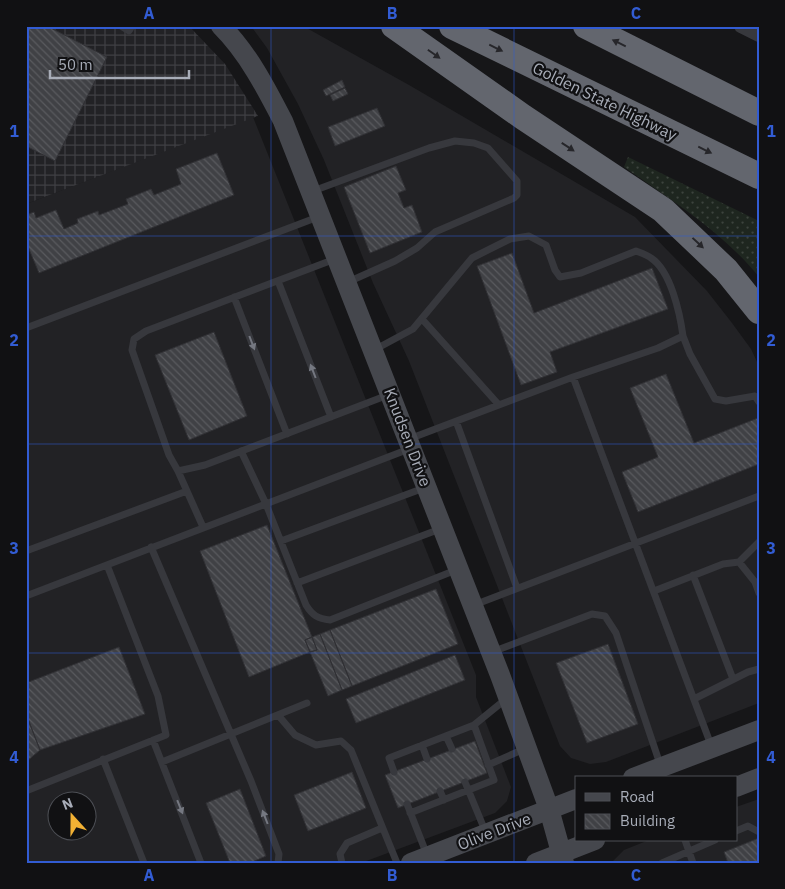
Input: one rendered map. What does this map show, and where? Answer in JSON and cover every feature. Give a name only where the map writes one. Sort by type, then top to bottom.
[{"type":"highway","points":[[394,26],[523,117],[663,210],[726,270],[759,311]]},
{"type":"highway","name":"Golden State Highway","points":[[452,26],[759,176]]},
{"type":"highway","points":[[586,26],[759,113]]},
{"type":"highway","points":[[652,59],[759,107]]},
{"type":"street","name":"Knudsen Drive","points":[[222,26],[232,37],[268,91],[283,121],[491,652],[549,809],[563,858]]},
{"type":"street","points":[[741,26],[759,35]]},
{"type":"street","points":[[638,776],[759,730]]},
{"type":"street","points":[[738,786],[759,778]]},
{"type":"street","name":"Olive Drive","points":[[419,860],[575,799]]},
{"type":"street","points":[[536,863],[563,858],[591,842]]},
{"type":"lane","points":[[121,26],[129,31],[132,26]]},
{"type":"lane","points":[[311,192],[429,148],[455,141],[474,143],[488,148],[517,182],[517,195],[514,198],[435,232],[417,248],[395,261],[347,282]]},
{"type":"lane","points":[[27,326],[321,216]]},
{"type":"lane","points":[[374,350],[414,329],[472,258],[510,239],[530,236],[546,245],[555,270],[560,277],[581,273],[636,251],[652,258],[664,274],[680,311],[683,336],[690,354],[715,399],[726,401],[755,396],[759,402]]},
{"type":"lane","points":[[203,528],[169,455],[132,350],[134,339],[146,332],[338,258]]},
{"type":"lane","points":[[278,281],[331,417]]},
{"type":"lane","points":[[234,298],[287,434]]},
{"type":"lane","points":[[422,318],[499,405]]},
{"type":"lane","points":[[26,596],[266,504],[410,443],[456,421],[573,377],[658,348],[683,336]]},
{"type":"lane","points":[[573,377],[712,748]]},
{"type":"lane","points":[[178,471],[205,465],[391,394]]},
{"type":"lane","points":[[456,421],[517,588]]},
{"type":"lane","points":[[241,451],[266,504],[297,583],[312,614],[321,619],[330,620],[459,569]]},
{"type":"lane","points":[[281,541],[427,487]]},
{"type":"lane","points":[[26,551],[187,491]]},
{"type":"lane","points":[[473,606],[635,542],[759,496]]},
{"type":"lane","points":[[297,583],[443,528]]},
{"type":"lane","points":[[654,591],[723,564],[739,562],[759,542]]},
{"type":"lane","points":[[151,547],[279,854],[278,863]]},
{"type":"lane","points":[[739,562],[755,582],[759,592]]},
{"type":"lane","points":[[26,791],[166,735],[158,696],[106,565]]},
{"type":"lane","points":[[693,576],[733,679]]},
{"type":"lane","points":[[491,652],[592,614],[605,616],[616,633],[661,767]]},
{"type":"lane","points":[[694,699],[733,679],[759,669]]},
{"type":"lane","points":[[394,772],[389,758],[474,725],[508,697]]},
{"type":"lane","points":[[162,762],[307,703]]},
{"type":"lane","points":[[278,715],[295,735],[316,745],[341,741],[351,750],[397,863]]},
{"type":"lane","points":[[410,813],[494,780],[474,725]]},
{"type":"lane","points":[[446,736],[452,749]]},
{"type":"lane","points":[[153,740],[201,863]]},
{"type":"lane","points":[[422,745],[427,759]]},
{"type":"lane","points":[[488,765],[527,748]]},
{"type":"lane","points":[[103,759],[144,863]]},
{"type":"lane","points":[[465,782],[486,834]]},
{"type":"lane","points":[[440,791],[444,800]]},
{"type":"lane","points":[[407,804],[419,860]]},
{"type":"lane","points":[[738,830],[748,826],[759,832]]},
{"type":"lane","points":[[342,863],[340,854],[346,843],[382,828]]},
{"type":"lane","points":[[685,842],[694,863]]},
{"type":"lane","points":[[662,863],[711,842]]},
{"type":"shaded area","points":[[26,26],[189,26],[225,64],[258,116],[26,204]]},
{"type":"shaded area","points":[[251,26],[303,26],[409,85],[635,217],[707,291],[732,323],[751,349],[759,366],[759,703],[606,762],[590,764],[571,758],[560,746],[409,361],[373,283],[324,160],[298,104],[267,48]]},
{"type":"shaded area","points":[[253,117],[476,675],[476,697],[511,787],[507,801],[495,813],[361,863],[26,863],[26,204]]},
{"type":"shaded area","points":[[628,157],[759,221],[759,277],[713,231],[624,167]]},
{"type":"shaded area","points":[[759,799],[759,863],[611,863],[624,850],[644,842],[738,842],[738,806]]},
{"type":"building","points":[[26,26],[47,26],[107,57],[55,161],[26,146]]},
{"type":"building","points":[[342,80],[345,87],[326,96],[323,90]]},
{"type":"building","points":[[345,88],[348,94],[333,101],[330,95]]},
{"type":"building","points":[[377,108],[385,126],[335,146],[328,127]]},
{"type":"building","points":[[217,153],[234,195],[39,273],[26,242],[26,215],[34,212],[36,218],[56,210],[64,229],[78,223],[77,219],[98,211],[99,215],[128,204],[126,199],[151,189],[154,195],[181,184],[176,169]]},
{"type":"building","points":[[396,166],[406,190],[398,193],[404,208],[412,205],[422,232],[370,253],[344,187]]},
{"type":"building","points":[[512,253],[534,313],[652,268],[668,309],[550,352],[557,372],[521,385],[477,266]]},
{"type":"building","points":[[214,332],[247,416],[189,440],[155,355]]},
{"type":"building","points":[[666,374],[694,443],[758,418],[759,464],[638,512],[622,472],[658,457],[630,388]]},
{"type":"building","points":[[267,525],[312,637],[305,640],[310,652],[249,677],[200,551]]},
{"type":"building","points":[[436,589],[458,644],[352,686],[330,630]]},
{"type":"building","points":[[330,630],[352,686],[342,690],[320,634]]},
{"type":"building","points":[[320,634],[342,690],[328,696],[310,652],[317,650],[312,637]]},
{"type":"building","points":[[312,637],[317,650],[310,652],[305,640]]},
{"type":"building","points":[[608,644],[638,724],[587,743],[556,663]]},
{"type":"building","points":[[119,647],[145,714],[40,750],[26,714],[26,683]]},
{"type":"building","points":[[455,655],[465,680],[356,723],[346,699]]},
{"type":"building","points":[[26,714],[40,750],[26,762]]},
{"type":"building","points":[[475,741],[487,773],[398,808],[385,775]]},
{"type":"building","points":[[352,772],[366,808],[308,831],[294,795]]},
{"type":"building","points":[[240,789],[266,856],[250,863],[230,863],[206,803]]},
{"type":"building","points":[[759,838],[759,863],[728,863],[724,852]]}]
